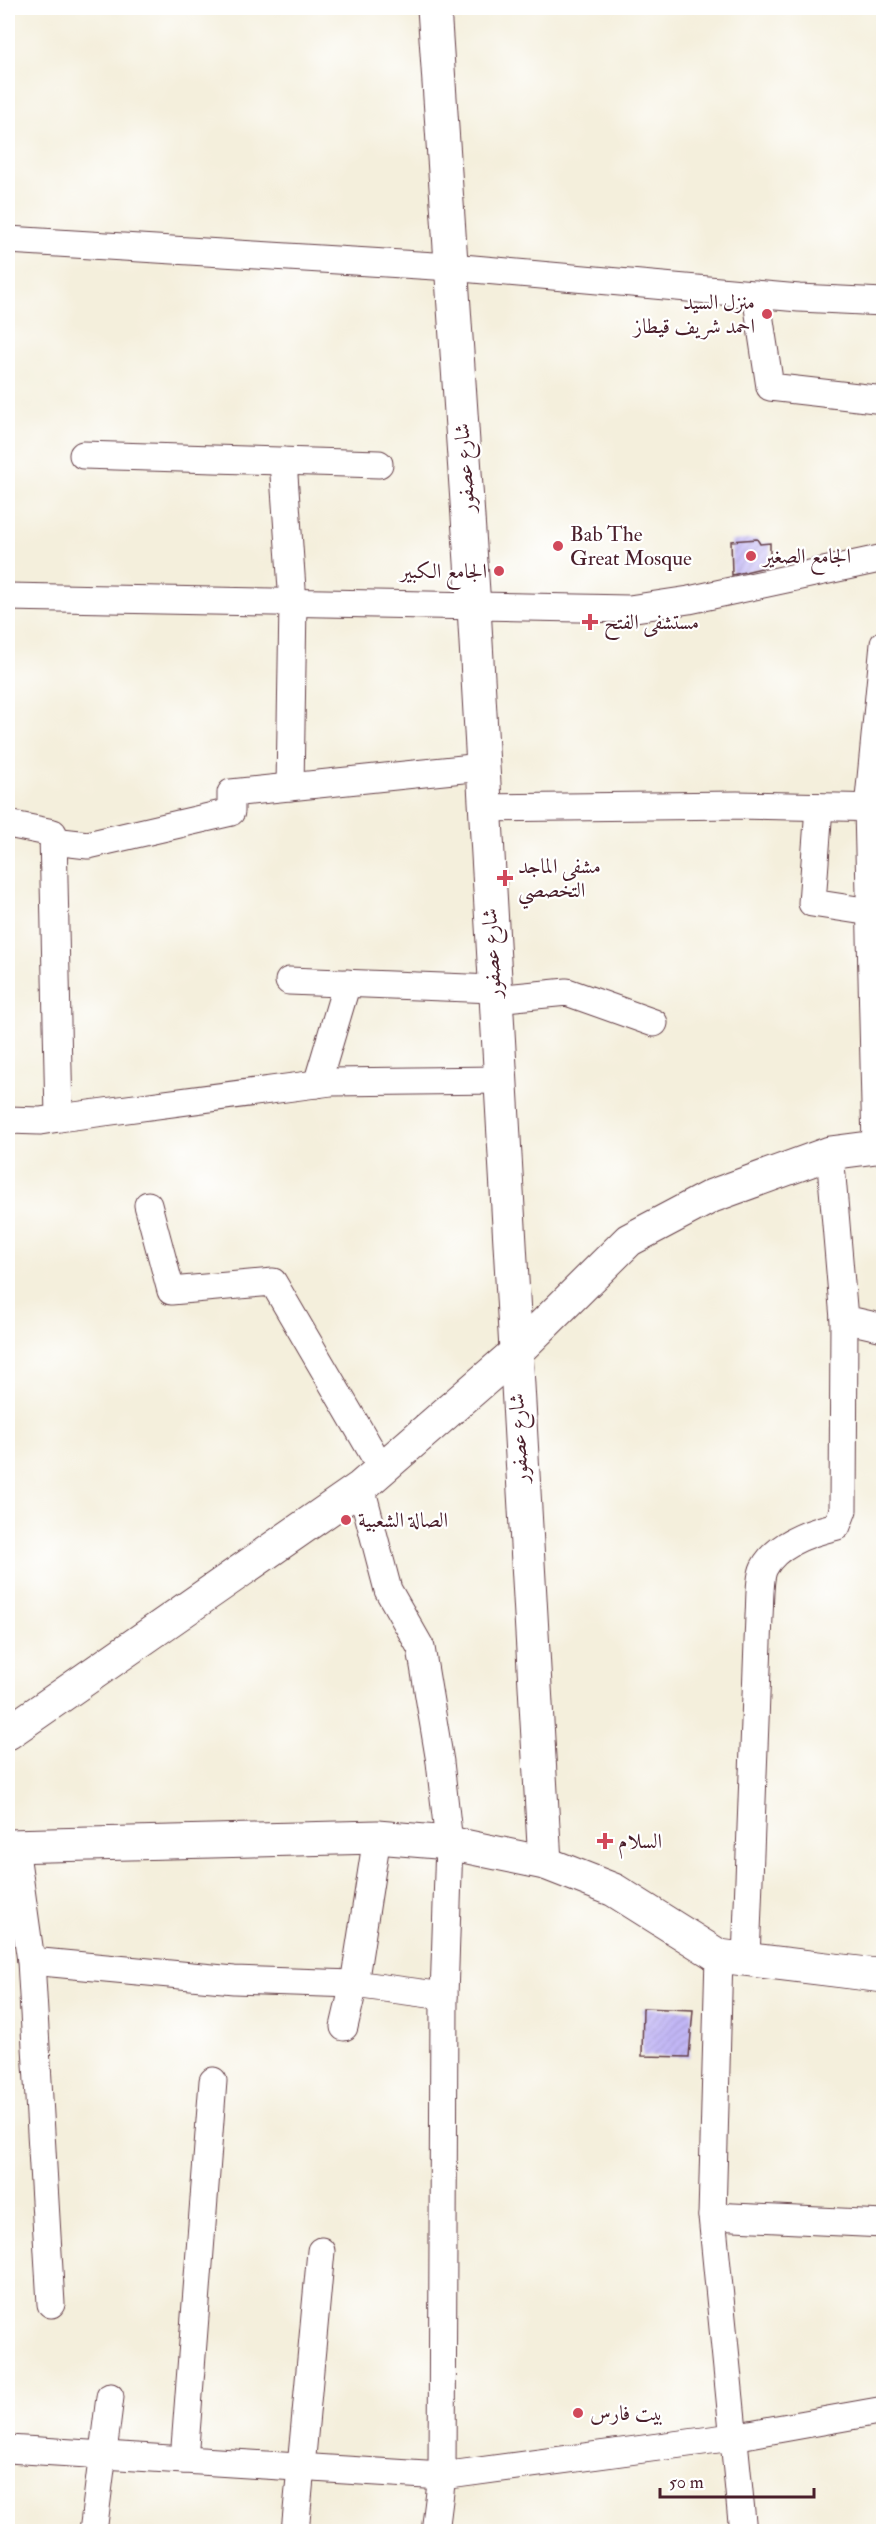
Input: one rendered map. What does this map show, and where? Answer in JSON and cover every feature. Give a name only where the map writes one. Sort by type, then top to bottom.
[{"type":"main road","name":"شارع عصفور","points":[[434,8],[474,607],[514,1354],[545,1863]]},
{"type":"main road","points":[[8,1732],[371,1478],[514,1354],[629,1240],[712,1196],[830,1153],[880,1147]]},
{"type":"main road","points":[[11,1846],[377,1838],[449,1843],[545,1863],[614,1890],[732,1958],[884,1976]]},
{"type":"street","points":[[8,240],[451,267],[756,294],[884,302]]},
{"type":"street","points":[[756,294],[770,387],[884,400]]},
{"type":"street","points":[[82,455],[379,464]]},
{"type":"street","points":[[283,461],[293,603],[290,787]]},
{"type":"street","points":[[8,597],[629,609],[689,600],[884,558]]},
{"type":"street","points":[[880,1147],[878,965],[871,912],[884,644]]},
{"type":"street","points":[[53,841],[88,845],[231,813],[231,793],[482,767]]},
{"type":"street","points":[[484,808],[737,805],[876,808]]},
{"type":"street","points":[[819,807],[813,903],[871,912]]},
{"type":"street","points":[[8,824],[53,833],[59,1118]]},
{"type":"street","points":[[290,981],[495,994],[567,992],[654,1023]]},
{"type":"street","points":[[317,1084],[347,984]]},
{"type":"street","points":[[8,1120],[40,1121],[317,1084],[499,1080]]},
{"type":"street","points":[[743,2532],[711,2216],[763,1569],[779,1550],[812,1532],[837,1526],[843,1510],[844,1319],[830,1153]]},
{"type":"street","points":[[148,1205],[171,1291],[273,1282],[371,1478],[388,1590],[421,1648],[440,1762],[449,1843],[444,1996],[442,2476],[435,2532]]},
{"type":"street","points":[[844,1319],[884,1328]]},
{"type":"street","points":[[344,2027],[354,1984],[377,1838]]},
{"type":"street","points":[[11,1846],[31,1961],[51,2304]]},
{"type":"street","points":[[31,1961],[234,1980],[354,1984],[444,1996]]},
{"type":"street","points":[[184,2460],[213,2081]]},
{"type":"street","points":[[711,2216],[884,2224]]},
{"type":"street","points":[[295,2532],[321,2251]]},
{"type":"street","points":[[93,2532],[110,2397]]},
{"type":"street","points":[[8,2449],[442,2476],[733,2437],[884,2410]]},
{"type":"building","name":"الجامع الصغير","points":[[757,539],[760,544],[770,543],[770,566],[732,575],[731,541]]},
{"type":"building","points":[[643,2008],[693,2010],[689,2057],[642,2056]]},
{"type":"place","name":"منزل السيد احمد شريف قيطاز","points":[[767,314]]},
{"type":"place","name":"Bab The Great Mosque","points":[[558,546]]},
{"type":"place","name":"الجامع الصغير","points":[[751,556]]},
{"type":"place","name":"الجامع الكبير","points":[[499,571]]},
{"type":"place","name":"مستشفى الفتح","points":[[590,622]]},
{"type":"place","name":"مشفى الماجد التخصصي","points":[[505,878]]},
{"type":"place","name":"الصالة الشعبية","points":[[346,1520]]},
{"type":"place","name":"السلام","points":[[605,1841]]},
{"type":"place","name":"بيت فارس","points":[[578,2413]]}]
